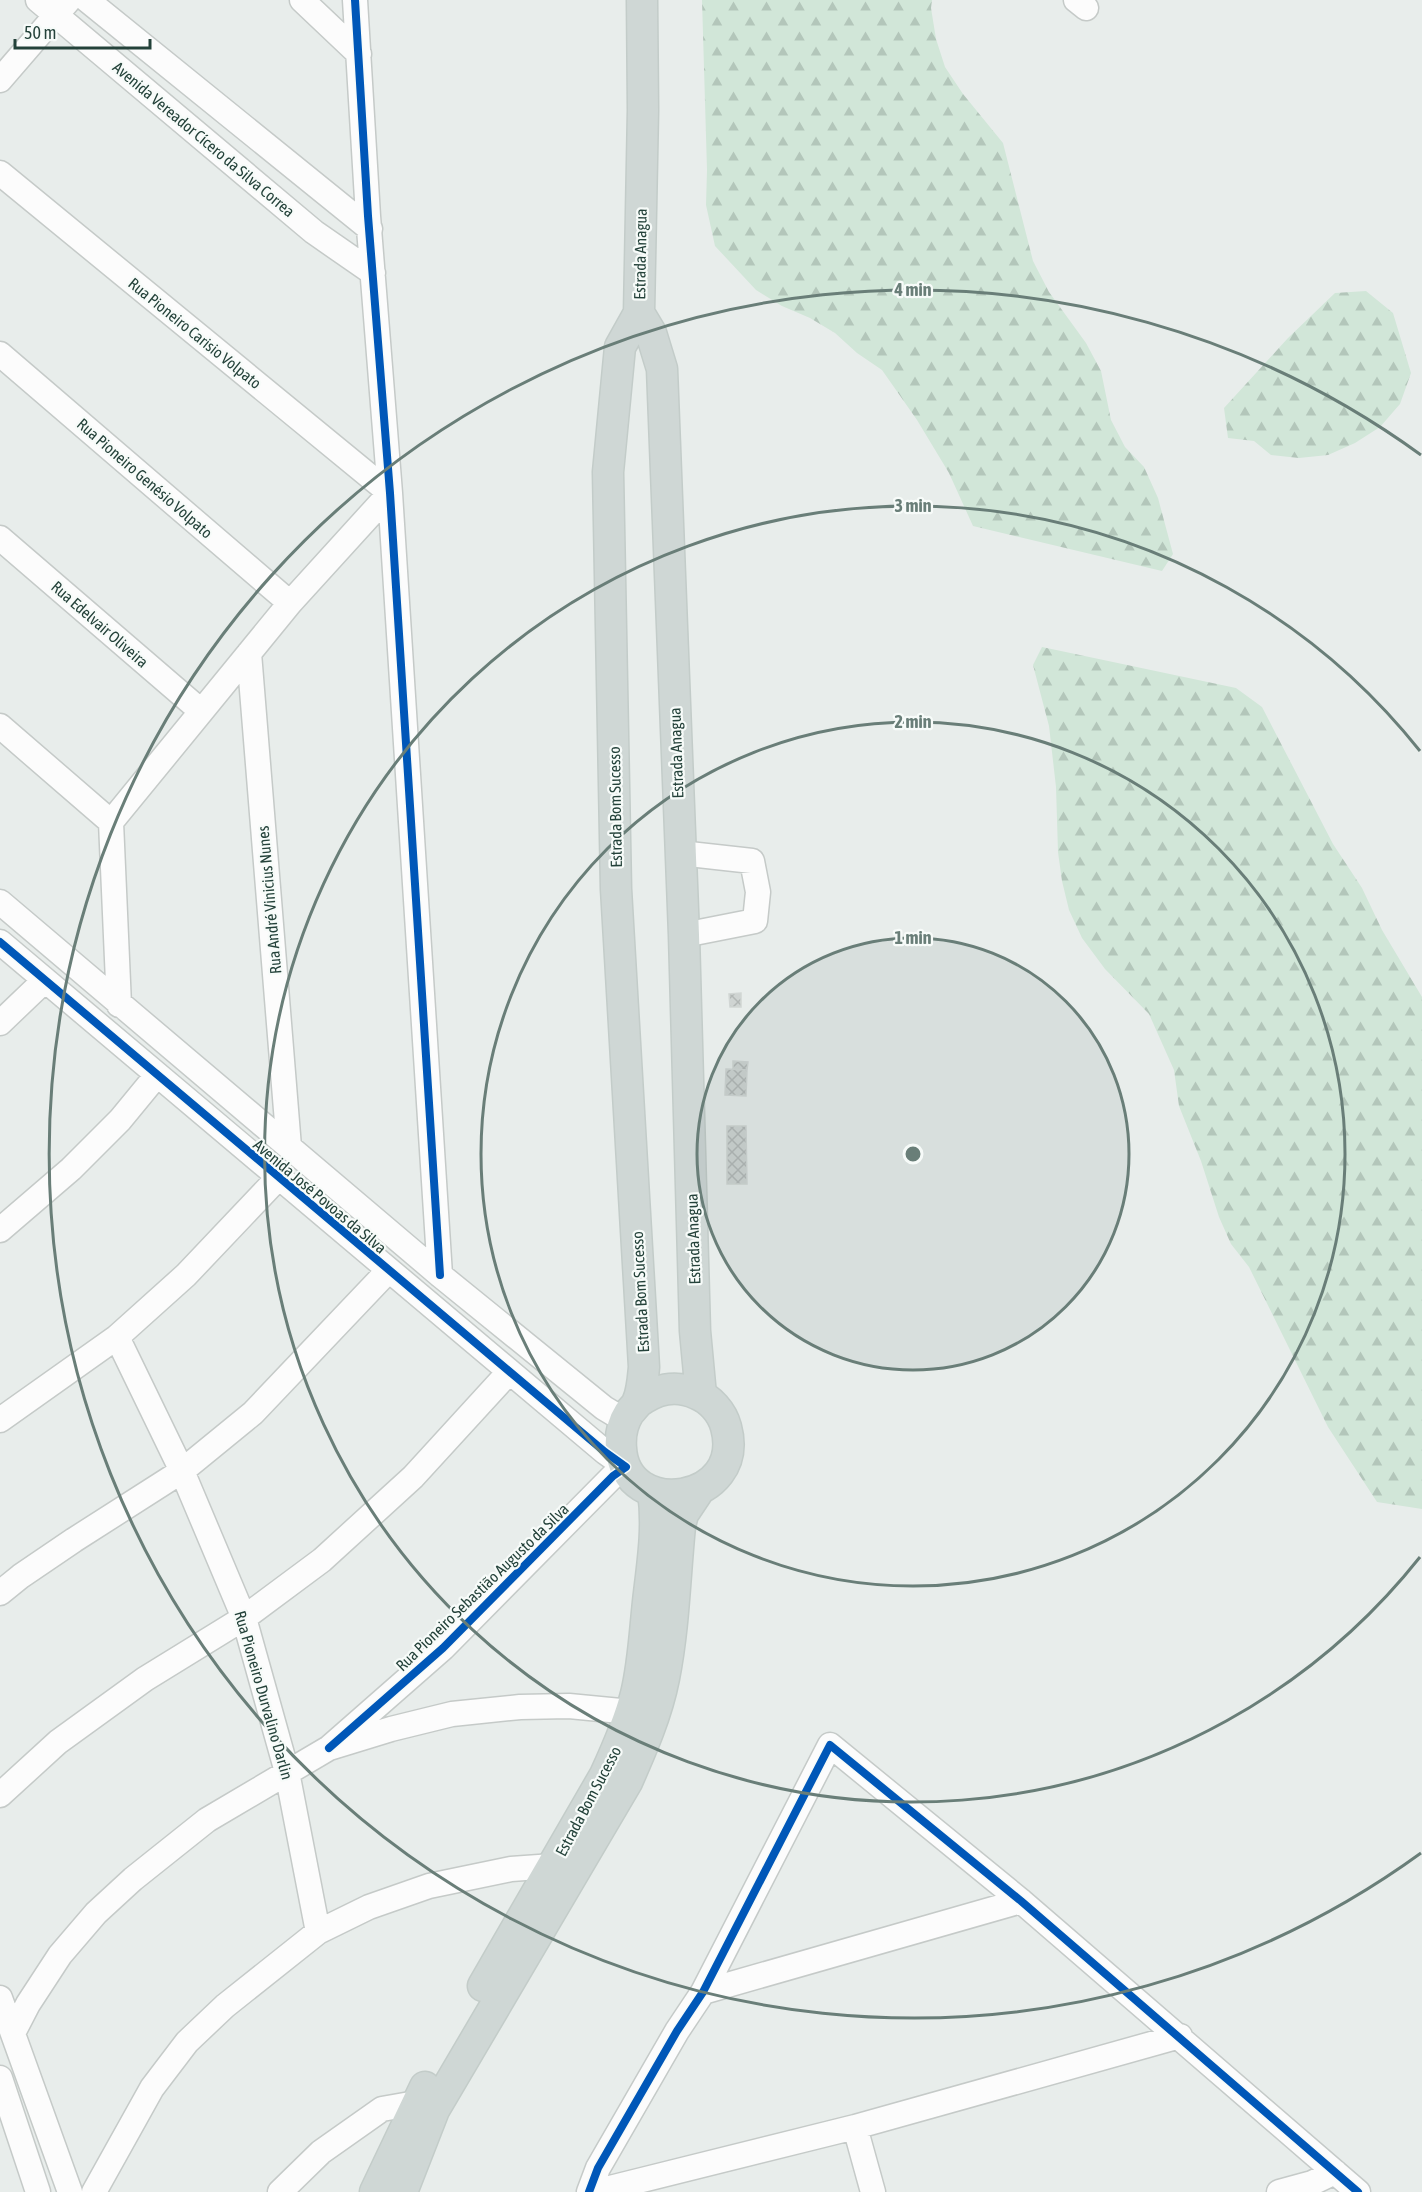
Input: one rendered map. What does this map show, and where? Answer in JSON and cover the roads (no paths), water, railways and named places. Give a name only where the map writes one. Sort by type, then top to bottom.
[{"type":"main road","name":"Estrada Anagua","points":[[642,0],[643,110],[639,313],[651,333],[662,369],[684,935],[695,1331],[701,1395]]},
{"type":"main road","name":"Estrada Bom Sucesso","points":[[626,1467],[621,1451],[621,1434],[642,1382],[644,1367],[616,889],[608,472],[620,347],[639,313]]},
{"type":"main road","points":[[626,1467],[633,1478],[652,1492],[676,1496],[699,1490],[718,1473],[728,1450],[725,1424],[711,1403],[701,1395],[682,1389],[661,1390],[648,1395],[631,1410]]},
{"type":"main road","name":"Estrada Bom Sucesso","points":[[402,2192],[425,2107],[618,1748],[637,1691],[662,1583],[683,1514],[699,1490]]},
{"type":"main road","name":"Estrada Bom Sucesso","points":[[375,2192],[425,2107],[627,1782],[653,1720],[664,1678],[669,1641],[652,1492]]},
{"type":"street","name":"Avenida Vereador Cícero da Silva Correa","points":[[87,0],[370,230]]},
{"type":"street","points":[[302,0],[359,54]]},
{"type":"street","points":[[355,0],[390,493],[440,1275]]},
{"type":"street","name":"Avenida Vereador Cícero da Silva Correa","points":[[54,5],[314,232],[373,273]]},
{"type":"street","points":[[0,80],[54,5]]},
{"type":"street","name":"Rua Pioneiro Carisio Volpato","points":[[0,173],[390,493]]},
{"type":"street","name":"Rua Pioneiro Genésio Volpato","points":[[0,354],[290,603]]},
{"type":"street","points":[[119,1005],[111,822],[290,603],[390,493]]},
{"type":"street","name":"Rua Edelvair Oliveira","points":[[0,537],[201,711]]},
{"type":"street","name":"Rua André Vinicius Nunes","points":[[249,653],[289,1147]]},
{"type":"street","points":[[0,726],[111,822]]},
{"type":"street","points":[[680,853],[752,861],[758,892],[755,921],[684,935]]},
{"type":"street","name":"Avenida José Povoas da Silva","points":[[0,902],[440,1275],[604,1408],[614,1414],[631,1410]]},
{"type":"street","name":"Avenida José Povoas da Silva","points":[[0,942],[388,1271],[626,1467]]},
{"type":"street","points":[[0,1023],[45,980]]},
{"type":"street","points":[[0,1230],[71,1169],[120,1120],[157,1075]]},
{"type":"street","points":[[0,1420],[117,1337],[186,1275],[278,1178]]},
{"type":"street","points":[[0,1593],[74,1540],[182,1472],[253,1413],[388,1271]]},
{"type":"street","name":"Rua Pioneiro Durvalino Darlin","points":[[117,1337],[182,1472],[244,1618],[287,1772],[318,1932]]},
{"type":"street","points":[[0,1795],[58,1742],[145,1679],[244,1618],[322,1560],[413,1477],[509,1372]]},
{"type":"street","name":"Rua Pioneiro Sebastião Augusto da Silva","points":[[329,1748],[443,1648],[613,1476],[626,1467]]},
{"type":"street","points":[[13,2033],[28,2004],[60,1955],[96,1913],[133,1879],[207,1820],[329,1748],[452,1714],[520,1707],[568,1706],[631,1712]]},
{"type":"street","points":[[591,2192],[598,2168],[677,2031],[703,1992],[830,1745],[1021,1901],[1358,2192]]},
{"type":"street","points":[[94,2192],[152,2088],[187,2042],[225,2006],[318,1932],[369,1907],[429,1886],[511,1869],[553,1866]]},
{"type":"street","points":[[703,1992],[1021,1901]]},
{"type":"street","points":[[0,1998],[69,2192]]},
{"type":"street","points":[[591,2192],[855,2127],[1179,2036]]},
{"type":"street","points":[[0,2078],[38,2192]]},
{"type":"street","points":[[280,2192],[321,2152],[382,2109],[425,2107]]},
{"type":"street","points":[[18,2133],[46,2124]]},
{"type":"street","points":[[855,2127],[873,2192]]},
{"type":"street","points":[[1279,2192],[1313,2187],[1335,2172]]}]
